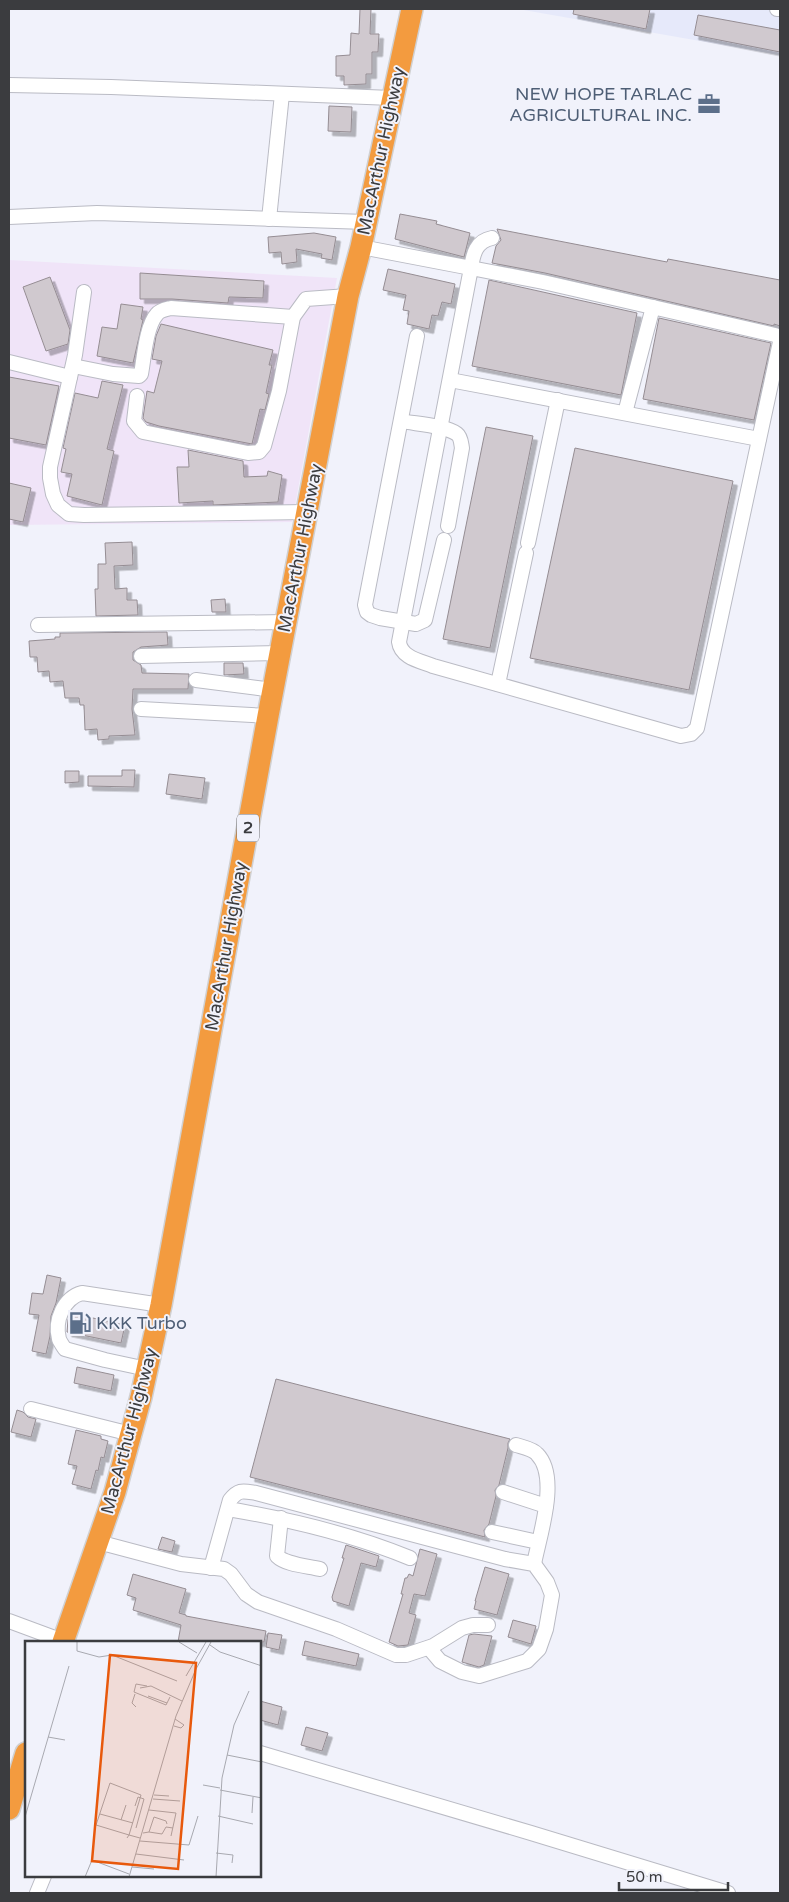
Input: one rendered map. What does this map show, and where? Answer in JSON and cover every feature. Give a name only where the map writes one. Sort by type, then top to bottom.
[{"type":"highway","name":"MacArthur Highway","points":[[63,1641],[115,1492],[147,1369],[161,1305],[268,716],[348,296],[361,247],[412,9]]},
{"type":"highway","points":[[9,1809],[25,1756]]},
{"type":"lane","points":[[9,85],[392,98]]},
{"type":"lane","points":[[269,219],[282,94]]},
{"type":"lane","points":[[9,217],[97,213],[366,222]]},
{"type":"lane","points":[[492,238],[480,242],[471,268],[442,428],[403,622],[400,646],[402,651],[411,658],[681,736],[691,734],[697,728],[780,342]]},
{"type":"lane","points":[[361,247],[543,282],[776,335],[780,338]]},
{"type":"lane","points":[[84,292],[71,371],[50,467],[53,494],[58,505],[69,514],[307,512]]},
{"type":"lane","points":[[293,317],[172,308],[158,312],[153,320],[147,341],[138,387],[134,421],[143,432],[248,453],[259,452],[264,446],[279,391],[293,317],[306,299],[348,296]]},
{"type":"lane","points":[[625,413],[653,307]]},
{"type":"lane","points":[[417,336],[365,605],[367,612],[371,615],[416,624],[426,620],[444,540]]},
{"type":"lane","points":[[9,362],[71,371],[114,374],[138,387]]},
{"type":"lane","points":[[450,380],[759,439]]},
{"type":"lane","points":[[498,684],[558,400]]},
{"type":"lane","points":[[401,421],[442,428],[457,434],[461,439],[462,448],[448,526]]},
{"type":"lane","points":[[38,625],[286,622]]},
{"type":"lane","points":[[141,656],[280,653]]},
{"type":"lane","points":[[196,680],[274,690]]},
{"type":"lane","points":[[141,709],[268,716]]},
{"type":"lane","points":[[147,1369],[65,1349],[59,1339],[58,1324],[64,1306],[73,1296],[82,1293],[161,1305]]},
{"type":"lane","points":[[31,1409],[131,1434]]},
{"type":"lane","points":[[516,1445],[537,1453],[543,1462],[548,1481],[546,1506],[534,1564]]},
{"type":"lane","points":[[211,1568],[230,1500],[235,1493],[241,1491],[256,1493],[505,1559],[534,1564],[547,1582],[552,1595],[546,1629],[539,1649],[527,1661],[479,1676],[462,1672],[440,1661],[429,1648]]},
{"type":"lane","points":[[503,1492],[546,1506]]},
{"type":"lane","points":[[228,1509],[281,1518],[390,1550],[410,1558]]},
{"type":"lane","points":[[281,1518],[277,1556],[290,1562],[320,1568]]},
{"type":"lane","points":[[492,1532],[538,1542]]},
{"type":"lane","points":[[98,1542],[181,1564],[224,1569],[231,1574],[246,1594],[258,1602],[336,1629],[396,1655],[406,1655],[429,1648],[462,1628],[473,1625],[488,1626]]},
{"type":"lane","points":[[9,1620],[63,1641]]},
{"type":"lane","points":[[261,1753],[728,1893]]},
{"type":"lane","points":[[37,1893],[44,1877]]},
{"type":"shaded area","points":[[518,9],[780,9],[780,55]]},
{"type":"shaded area","points":[[9,260],[337,278],[292,522],[9,525]]},
{"type":"building","points":[[360,9],[371,9],[370,34],[379,34],[378,52],[372,52],[372,74],[366,74],[366,84],[344,85],[344,76],[336,76],[336,56],[350,55],[351,33],[359,34]]},
{"type":"building","points":[[574,9],[650,9],[646,29],[573,14]]},
{"type":"building","points":[[698,15],[780,30],[780,52],[694,35]]},
{"type":"building","points":[[329,106],[352,107],[351,132],[328,131]]},
{"type":"building","points":[[400,214],[437,221],[436,224],[470,233],[464,257],[395,239]]},
{"type":"building","points":[[497,229],[667,262],[668,259],[780,280],[780,326],[545,273],[492,263],[496,246],[501,240]]},
{"type":"building","points":[[314,233],[336,237],[332,260],[321,258],[322,254],[296,249],[297,262],[282,264],[281,252],[269,253],[268,237]]},
{"type":"building","points":[[388,269],[455,284],[451,304],[442,302],[438,316],[432,315],[429,329],[407,324],[409,311],[403,310],[406,295],[383,290]]},
{"type":"building","points":[[140,273],[264,281],[263,298],[229,297],[228,303],[140,299]]},
{"type":"building","points":[[50,277],[70,330],[68,344],[46,351],[23,287]]},
{"type":"building","points":[[489,280],[637,313],[621,395],[472,366]]},
{"type":"building","points":[[121,304],[143,307],[141,319],[143,320],[133,363],[97,356],[102,327],[117,329]]},
{"type":"building","points":[[659,318],[771,343],[754,420],[643,399]]},
{"type":"building","points":[[161,324],[273,350],[269,365],[272,365],[266,393],[269,394],[265,410],[260,409],[252,444],[146,422],[143,418],[147,391],[154,393],[162,361],[152,359],[156,336]]},
{"type":"building","points":[[9,377],[59,386],[46,445],[9,438]]},
{"type":"building","points":[[102,381],[123,385],[107,449],[114,451],[102,505],[67,496],[72,474],[61,472],[66,449],[63,448],[75,393],[98,398]]},
{"type":"building","points":[[486,427],[533,436],[490,648],[443,639]]},
{"type":"building","points":[[575,448],[733,481],[689,690],[530,658]]},
{"type":"building","points":[[188,450],[243,461],[244,477],[267,476],[268,471],[282,475],[278,502],[213,505],[213,501],[179,503],[177,467],[189,467]]},
{"type":"building","points":[[9,483],[31,488],[23,522],[9,519]]},
{"type":"building","points":[[132,542],[133,565],[114,566],[115,589],[127,588],[127,600],[137,600],[138,615],[96,616],[95,589],[98,589],[98,564],[106,564],[105,543]]},
{"type":"building","points":[[225,599],[226,612],[212,612],[211,600]]},
{"type":"building","points":[[167,632],[168,645],[141,647],[133,652],[133,660],[141,665],[142,673],[189,674],[188,689],[133,689],[132,709],[135,735],[109,736],[109,739],[98,740],[97,729],[85,730],[84,705],[80,705],[79,698],[65,698],[63,681],[50,682],[49,671],[38,672],[37,657],[30,657],[29,641],[55,639],[55,637],[60,637],[60,633]]},
{"type":"building","points":[[224,663],[243,663],[244,674],[224,675]]},
{"type":"building","points":[[122,770],[135,770],[134,787],[88,786],[88,776],[122,776]]},
{"type":"building","points":[[65,771],[79,771],[79,782],[65,783]]},
{"type":"building","points":[[169,774],[205,778],[202,799],[166,794]]},
{"type":"building","points":[[47,1275],[61,1278],[56,1303],[51,1316],[50,1336],[46,1354],[32,1351],[39,1315],[29,1314],[32,1293],[43,1294]]},
{"type":"building","points":[[70,1313],[125,1325],[121,1343],[67,1332]]},
{"type":"building","points":[[77,1367],[114,1375],[111,1391],[74,1383]]},
{"type":"building","points":[[276,1379],[510,1439],[499,1485],[495,1490],[496,1496],[489,1524],[484,1530],[485,1537],[250,1477]]},
{"type":"building","points":[[17,1410],[23,1412],[28,1417],[36,1419],[31,1437],[11,1432]]},
{"type":"building","points":[[76,1430],[101,1436],[101,1439],[108,1441],[104,1458],[101,1457],[91,1489],[72,1484],[77,1466],[68,1464]]},
{"type":"building","points":[[162,1537],[175,1541],[172,1552],[158,1549]]},
{"type":"building","points":[[346,1545],[379,1556],[376,1567],[361,1563],[349,1606],[333,1601],[332,1597]]},
{"type":"building","points":[[420,1549],[437,1554],[425,1596],[414,1594],[409,1613],[416,1615],[408,1645],[398,1646],[389,1642],[403,1594],[401,1594],[405,1578],[409,1574],[413,1576]]},
{"type":"building","points":[[485,1567],[509,1574],[497,1615],[474,1609]]},
{"type":"building","points":[[133,1574],[186,1589],[179,1613],[186,1616],[266,1631],[264,1642],[178,1641],[181,1625],[133,1610],[136,1598],[127,1595]]},
{"type":"building","points":[[513,1620],[536,1626],[531,1644],[508,1637]]},
{"type":"building","points":[[268,1633],[282,1635],[279,1650],[266,1647]]},
{"type":"building","points":[[469,1635],[492,1636],[484,1665],[479,1667],[462,1662]]},
{"type":"building","points":[[305,1641],[359,1654],[356,1666],[302,1655]]},
{"type":"building","points":[[261,1701],[282,1707],[278,1725],[261,1720]]},
{"type":"building","points":[[306,1727],[328,1733],[322,1751],[301,1745]]},
{"type":"place","name":"NEW HOPE TARLAC AGRICULTURAL INC.","points":[[709,104]]},
{"type":"place","name":"KKK Turbo","points":[[80,1323]]}]
